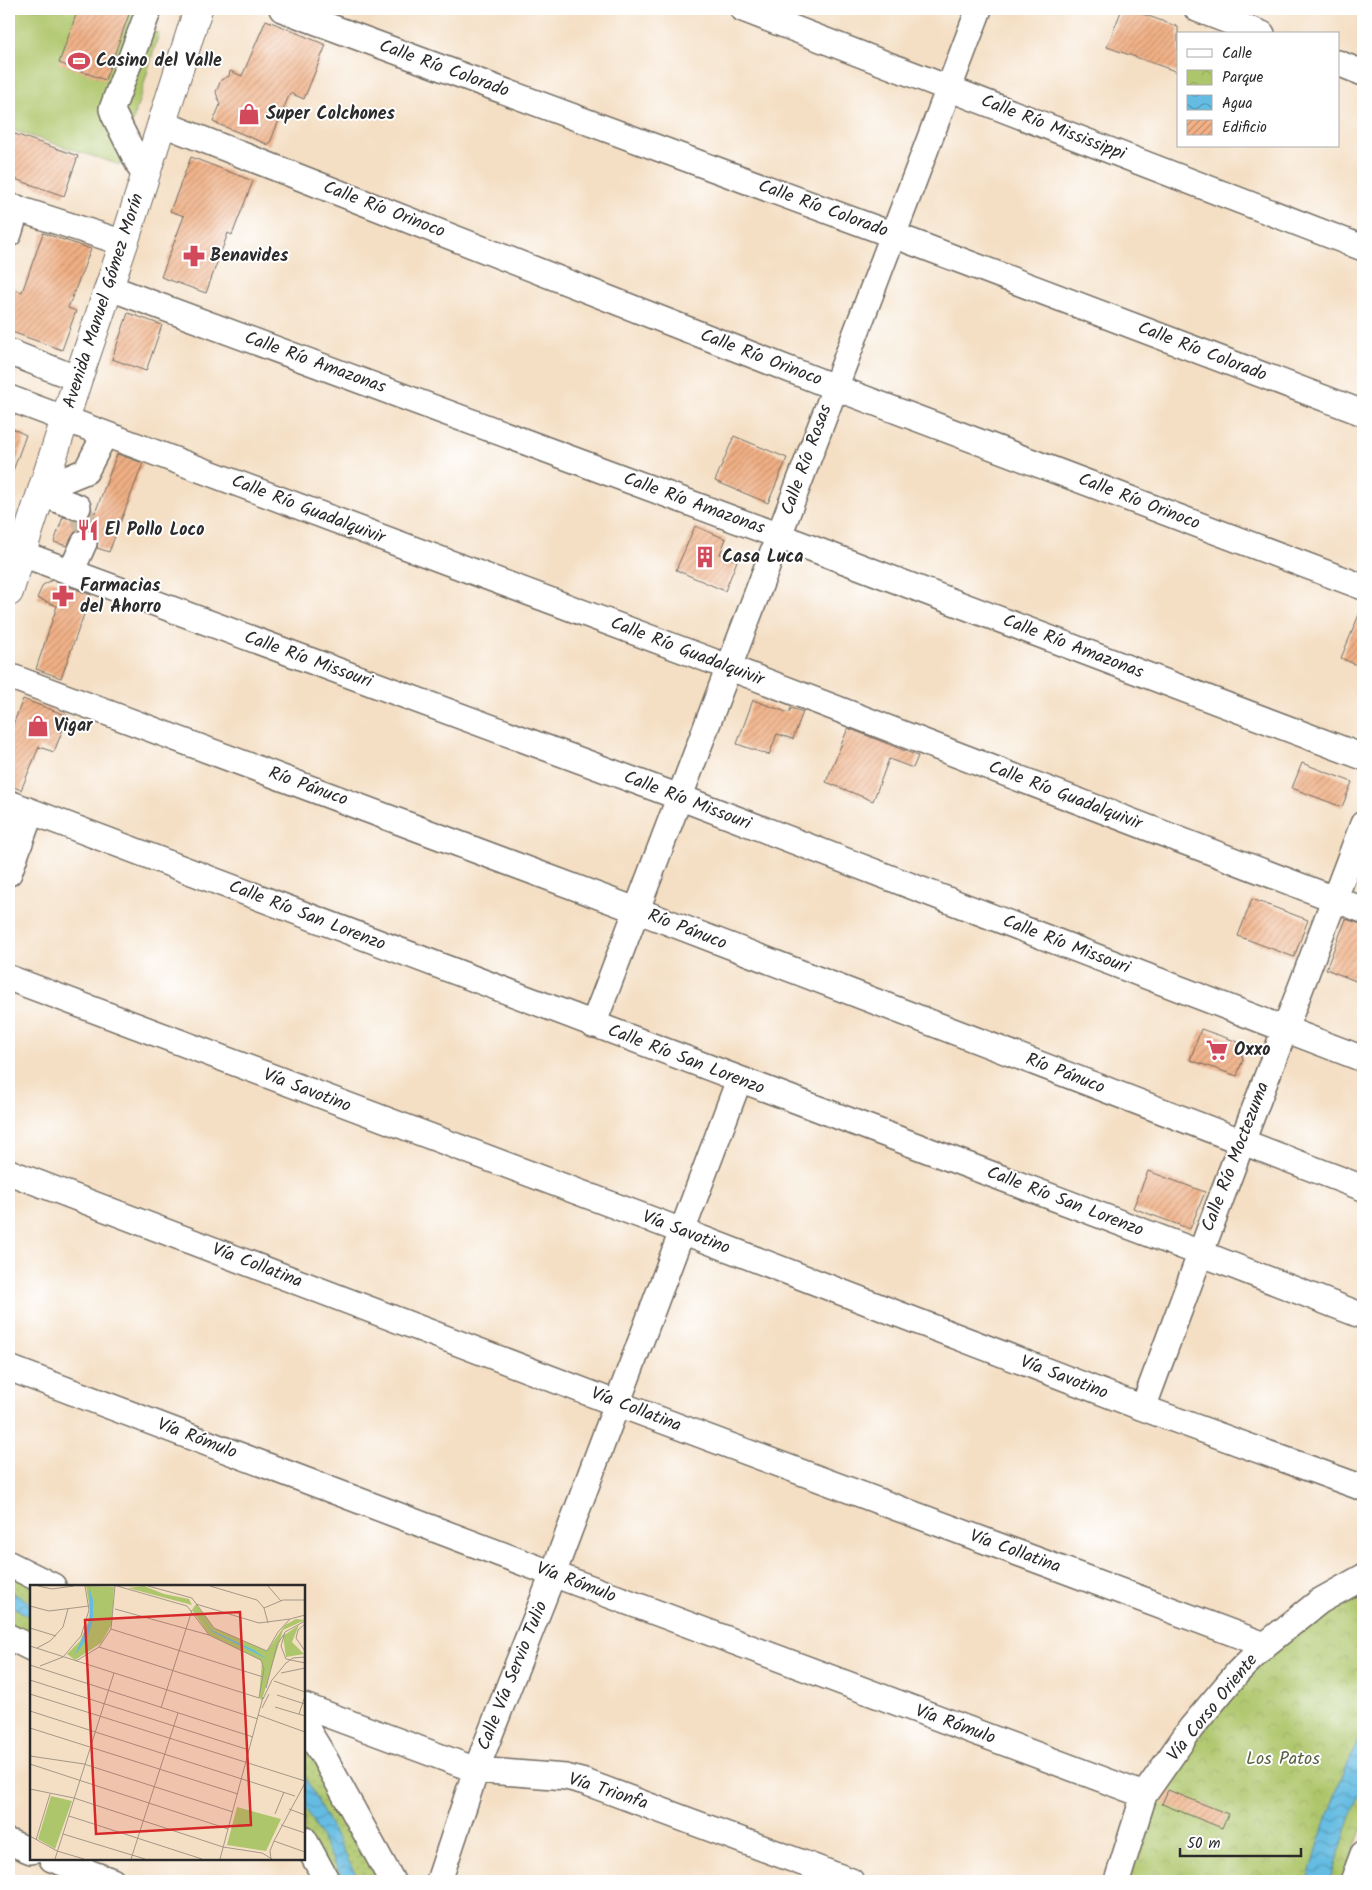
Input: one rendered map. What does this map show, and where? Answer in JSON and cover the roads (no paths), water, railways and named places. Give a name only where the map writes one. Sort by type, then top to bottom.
[{"type":"main road","name":"Avenida Manuel Gómez Morín","points":[[9,592],[15,551],[41,491],[108,286],[124,243],[198,9]]},
{"type":"street","points":[[144,175],[112,110],[149,9]]},
{"type":"street","name":"Calle Río Colorado","points":[[282,9],[893,235],[1363,413]]},
{"type":"street","name":"Calle Río Mississippi","points":[[743,9],[950,87],[1363,248]]},
{"type":"street","name":"Calle Río Rosas","points":[[593,1025],[979,9]]},
{"type":"street","points":[[1197,9],[1257,32]]},
{"type":"street","points":[[1340,64],[1363,73]]},
{"type":"street","name":"Calle Río Orinoco","points":[[161,123],[834,387],[1363,587]]},
{"type":"street","points":[[9,234],[13,207],[124,243]]},
{"type":"street","name":"Calle Río Amazonas","points":[[108,286],[1363,757]]},
{"type":"street","points":[[9,352],[78,379]]},
{"type":"street","name":"Calle Río Guadalquivir","points":[[9,398],[728,667],[1363,910]]},
{"type":"street","points":[[41,491],[86,471],[105,434]]},
{"type":"street","points":[[41,491],[78,507]]},
{"type":"street","points":[[71,572],[84,543]]},
{"type":"street","name":"Calle Río Missouri","points":[[15,551],[679,797],[1363,1059]]},
{"type":"street","name":"Río Pánuco","points":[[9,676],[636,910],[1363,1188]]},
{"type":"street","points":[[9,873],[20,808]]},
{"type":"street","name":"Calle Río San Lorenzo","points":[[20,808],[1363,1316]]},
{"type":"street","name":"Calle Río Moctezuma","points":[[1143,1408],[1363,824]]},
{"type":"street","name":"Vía Savotino","points":[[9,978],[682,1231],[1143,1408],[1363,1488]]},
{"type":"street","name":"Calle Vía Servio Tulio","points":[[439,1881],[476,1770],[618,1404],[739,1080]]},
{"type":"street","name":"Vía Collatina","points":[[9,1172],[618,1404],[1265,1645]]},
{"type":"street","name":"Vía Rómulo","points":[[9,1368],[1144,1795]]},
{"type":"street","points":[[9,1564],[51,1585]]},
{"type":"street","name":"Vía Corso Oriente","points":[[1117,1881],[1144,1795],[1191,1728],[1238,1672],[1265,1645],[1320,1601],[1363,1577]]},
{"type":"street","points":[[9,1637],[30,1648]]},
{"type":"street","name":"Vía Trionfa","points":[[305,1706],[476,1770],[566,1778],[584,1782],[851,1881]]},
{"type":"street","points":[[305,1726],[392,1881]]},
{"type":"street","points":[[9,1842],[30,1851]]},
{"type":"street","points":[[305,1842],[310,1854],[327,1881]]},
{"type":"street","points":[[1353,1881],[1363,1854]]},
{"type":"street","points":[[55,1860],[112,1881]]},
{"type":"water","points":[[9,1591],[30,1602],[30,1616],[9,1605]]},
{"type":"water","points":[[1363,1732],[1363,1786],[1330,1881],[1308,1881],[1331,1805]]},
{"type":"water","points":[[305,1777],[354,1871],[362,1881],[345,1881],[305,1807]]},
{"type":"tunnel","points":[[78,507],[89,531],[84,543]]},
{"type":"place","name":"Casino del Valle","points":[[79,61]]},
{"type":"place","name":"Super Colchones","points":[[249,114]]},
{"type":"place","name":"Benavides","points":[[194,256]]},
{"type":"place","name":"El Pollo Loco","points":[[88,530]]},
{"type":"place","name":"Casa Luca","points":[[705,557]]},
{"type":"place","name":"Farmacias del Ahorro","points":[[63,596]]},
{"type":"place","name":"Vigar","points":[[38,726]]},
{"type":"place","name":"Oxxo","points":[[1217,1050]]},
{"type":"park label","name":"Los Patos","points":[[1283,1759]]}]
